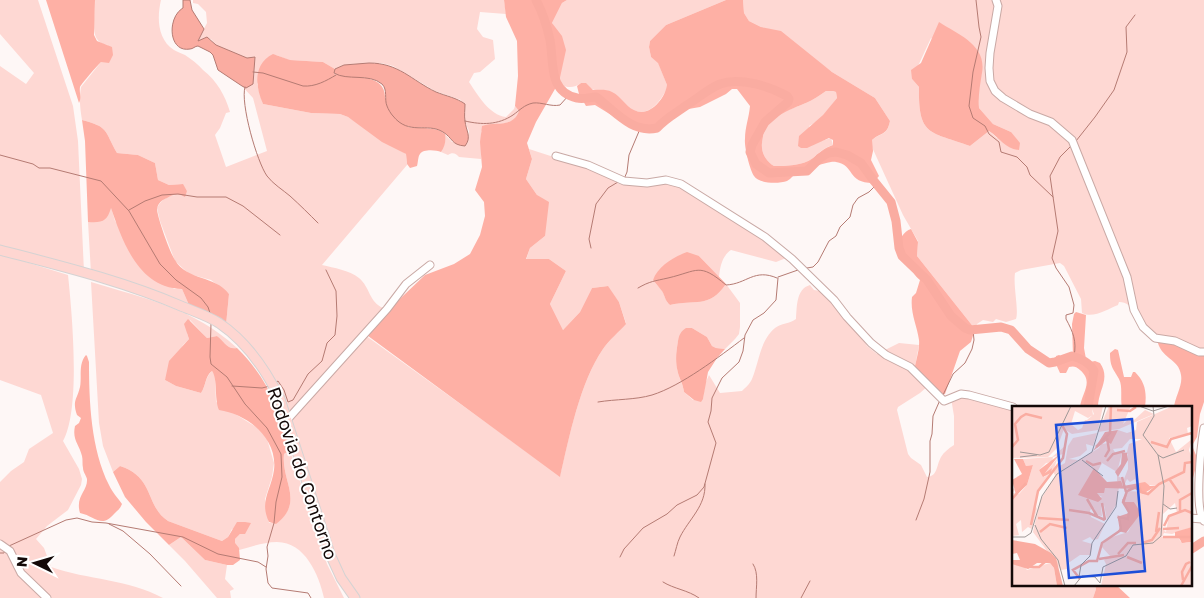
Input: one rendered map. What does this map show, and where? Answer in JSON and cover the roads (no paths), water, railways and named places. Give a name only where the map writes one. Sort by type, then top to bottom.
[{"type":"main road","name":"Rodovia do Contorno","points":[[0,250],[87,274],[156,296],[218,322],[237,338],[254,356],[270,380],[287,420],[330,554],[341,578],[355,598]]},
{"type":"street","points":[[996,0],[998,6],[989,68],[990,80],[995,90],[1003,98],[1030,114],[1051,122],[1072,140],[1127,277],[1134,310],[1143,327],[1155,338],[1176,341],[1199,352],[1204,352]]},
{"type":"street","points":[[556,156],[588,164],[624,181],[647,183],[666,180],[681,184],[765,237],[792,259],[834,300],[847,317],[872,343],[886,355],[910,368],[944,401],[961,394],[1012,407]]},
{"type":"street","points":[[287,420],[387,309],[406,284],[430,265]]},
{"type":"street","points":[[1203,520],[1199,502],[1200,461],[1204,428]]},
{"type":"street","points":[[0,544],[10,551],[21,573],[47,598]]},
{"type":"waterway","points":[[536,0],[548,30],[554,75],[561,90],[579,99],[596,97],[624,120],[639,128],[657,128],[707,91],[728,82],[754,84],[787,96],[788,102],[765,122],[752,145],[750,152],[756,164],[769,173],[807,171],[820,158],[828,153],[836,152],[847,155],[861,163],[891,202],[902,256],[927,280],[951,316],[970,330],[1001,327],[1011,330],[1028,349],[1049,363],[1072,356],[1084,361],[1094,371],[1088,406]]},
{"type":"waterway","points":[[976,0],[981,37],[973,72],[969,106],[973,118],[985,126],[989,134],[999,142],[1001,152],[1017,157],[1027,167],[1030,175],[1053,197]]},
{"type":"waterway","points":[[1076,141],[1114,90],[1127,52],[1126,27],[1135,15]]},
{"type":"waterway","points":[[253,72],[263,73],[303,86],[316,85],[336,75]]},
{"type":"waterway","points":[[245,87],[244,95],[247,118],[254,146],[263,169],[272,182],[290,196],[318,223]]},
{"type":"waterway","points":[[465,121],[478,123],[502,121],[533,103],[560,105],[569,95]]},
{"type":"waterway","points":[[624,179],[627,172],[629,155],[640,129]]},
{"type":"waterway","points":[[1071,146],[1060,157],[1050,176],[1058,231],[1052,258],[1056,268],[1069,287],[1074,305],[1073,313],[1066,315],[1075,341],[1074,356]]},
{"type":"waterway","points":[[0,155],[33,164],[39,168],[50,168],[101,181],[129,211],[160,264],[176,280],[201,298],[210,313]]},
{"type":"waterway","points":[[591,248],[589,239],[596,204],[608,188],[618,182]]},
{"type":"waterway","points":[[807,268],[813,267],[818,262],[829,241],[836,236],[840,227],[850,217],[853,205],[858,198],[869,192],[877,184]]},
{"type":"waterway","points":[[129,210],[145,201],[162,195],[226,197],[243,206],[280,235]]},
{"type":"waterway","points":[[275,383],[278,381],[284,390],[288,402],[293,400],[308,374],[322,361],[327,343],[335,335],[337,316],[336,291],[326,270]]},
{"type":"waterway","points":[[638,288],[646,284],[698,270],[710,273],[726,285],[762,275],[777,278]]},
{"type":"waterway","points":[[778,277],[798,270]]},
{"type":"waterway","points":[[620,557],[624,549],[643,528],[667,514],[677,505],[697,495],[704,487],[716,443],[708,422],[712,398],[722,378],[739,362],[743,351],[745,335],[753,320],[764,313],[776,300],[778,278]]},
{"type":"waterway","points":[[211,324],[211,364],[227,377],[245,404],[267,428],[281,454],[282,477],[276,502],[274,523],[267,547],[266,569],[268,583],[272,588],[308,593],[311,598]]},
{"type":"waterway","points":[[943,395],[953,374],[965,363],[972,349],[974,340],[973,330]]},
{"type":"waterway","points":[[598,402],[639,398],[663,391],[700,370],[744,338]]},
{"type":"waterway","points":[[232,386],[262,388],[270,386]]},
{"type":"waterway","points":[[916,520],[924,499],[930,472],[930,441],[933,416],[940,400]]},
{"type":"waterway","points":[[674,556],[680,537],[700,506],[705,492],[705,484]]},
{"type":"waterway","points":[[9,546],[66,520],[77,518],[183,537],[218,554],[258,562],[266,567]]},
{"type":"waterway","points":[[109,524],[123,531],[150,554],[181,586]]},
{"type":"waterway","points":[[1192,549],[1204,541]]},
{"type":"waterway","points":[[0,553],[5,551]]},
{"type":"waterway","points":[[753,564],[757,576],[756,598]]},
{"type":"waterway","points":[[801,598],[810,581]]},
{"type":"waterway","points":[[663,582],[699,598]]}]
